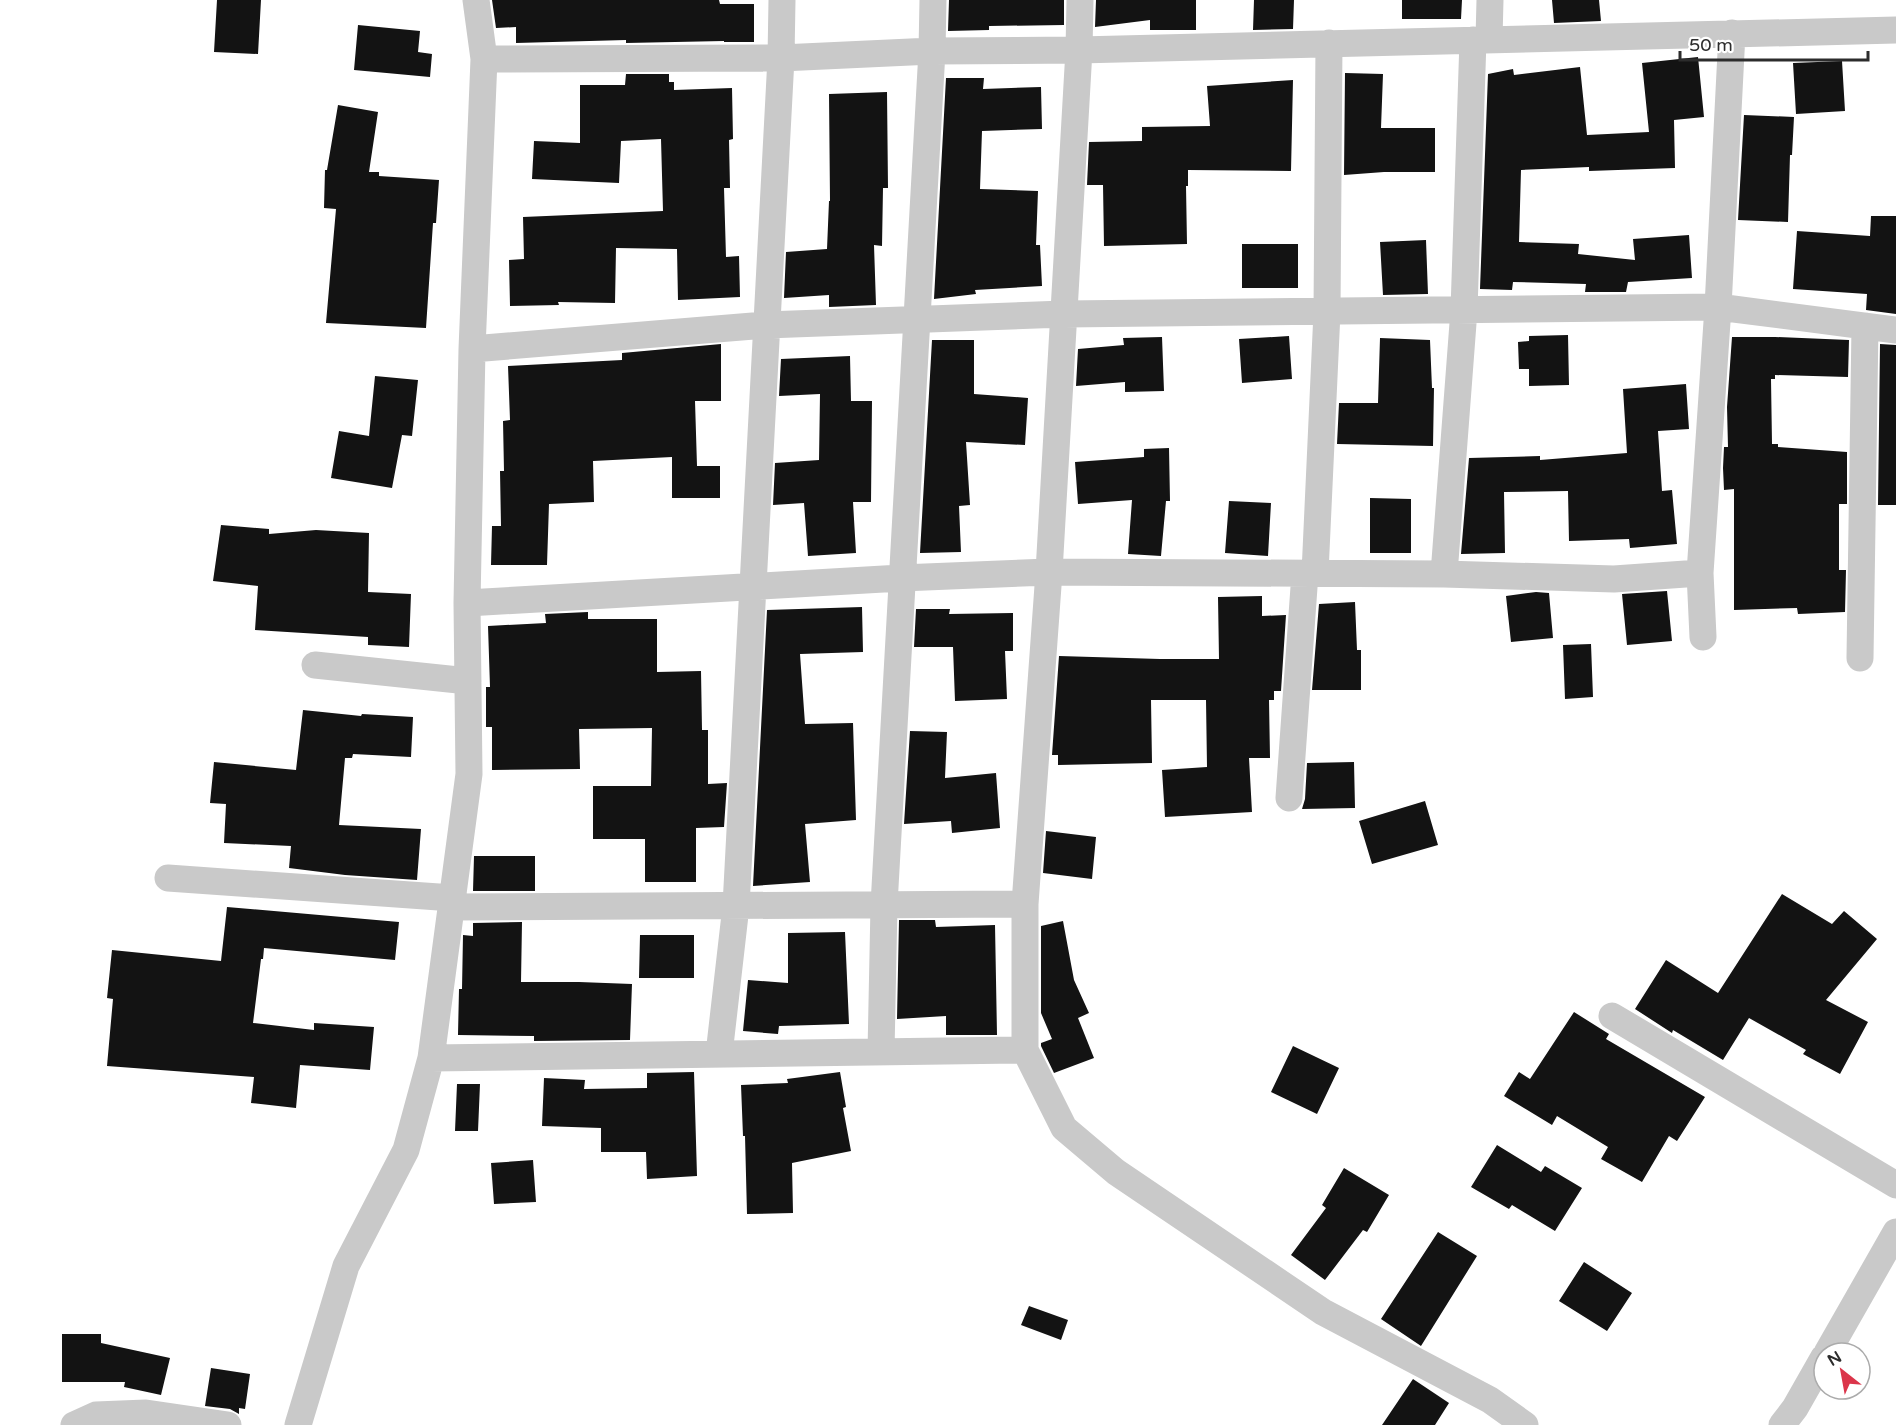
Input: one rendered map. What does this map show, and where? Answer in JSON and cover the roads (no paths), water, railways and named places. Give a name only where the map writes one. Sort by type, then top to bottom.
[{"type":"street","points":[[298,1425],[346,1266],[406,1150],[431,1058],[470,774],[467,603],[472,349],[484,59],[476,0]]},
{"type":"street","points":[[719,1054],[736,906],[781,58],[782,0]]},
{"type":"street","points":[[881,1052],[884,905],[933,0]]},
{"type":"street","points":[[1080,0],[1049,572],[1026,904],[1025,1050],[1064,1128],[1116,1172],[1323,1312],[1490,1400],[1526,1425]]},
{"type":"street","points":[[1444,574],[1481,40],[1490,0]]},
{"type":"street","points":[[484,59],[781,58],[932,51],[1079,50],[1896,30]]},
{"type":"street","points":[[1703,637],[1700,573],[1718,307],[1732,33]]},
{"type":"street","points":[[1289,798],[1310,573],[1327,312],[1329,43]]},
{"type":"street","points":[[472,349],[766,325],[1064,314],[1718,307],[1896,330]]},
{"type":"street","points":[[1860,658],[1865,326]]},
{"type":"street","points":[[467,603],[902,578],[1049,572],[1444,574],[1614,579],[1700,573]]},
{"type":"street","points":[[315,665],[468,681]]},
{"type":"street","points":[[168,878],[453,903],[736,906],[1026,904]]},
{"type":"street","points":[[1612,1016],[1896,1185]]},
{"type":"street","points":[[431,1058],[1025,1050]]},
{"type":"street","points":[[1834,1341],[1896,1232]]},
{"type":"street","points":[[1782,1425],[1812,1379]]},
{"type":"street","points":[[74,1425],[96,1415],[146,1413],[228,1425]]}]
